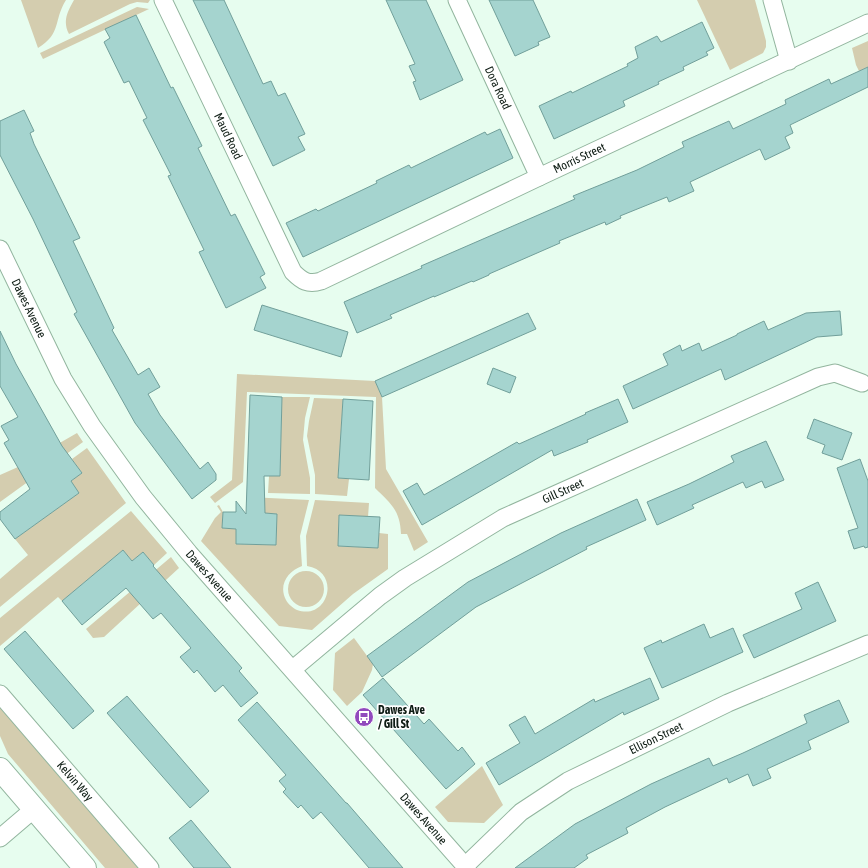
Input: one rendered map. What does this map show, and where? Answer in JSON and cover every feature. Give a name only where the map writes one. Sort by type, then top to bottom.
[{"type":"main road","points":[[0,769],[85,868]]},
{"type":"street","name":"Maud Road","points":[[163,0],[293,272]]},
{"type":"street","name":"Dora Road","points":[[457,0],[540,177]]},
{"type":"street","points":[[772,0],[789,61]]},
{"type":"street","name":"Morris Street","points":[[293,272],[301,280],[312,284],[321,281],[868,23]]},
{"type":"street","name":"Dawes Avenue","points":[[0,249],[63,379],[92,426],[143,497],[176,538],[466,867]]},
{"type":"street","name":"Gill Street","points":[[293,669],[380,596],[405,578],[503,518],[818,377],[835,373],[866,383]]},
{"type":"street","name":"Ellison Street","points":[[466,867],[521,812],[568,781],[728,703],[868,644]]},
{"type":"street","name":"Kelvin Way","points":[[0,694],[150,868]]},
{"type":"street","points":[[0,838],[34,809]]},
{"type":"shaded area","points":[[21,0],[66,0],[62,7],[54,32],[46,42],[38,48]]},
{"type":"shaded area","points":[[74,0],[150,0],[148,3],[137,2],[130,4],[69,34],[66,20]]},
{"type":"shaded area","points":[[697,0],[755,0],[766,41],[766,47],[763,53],[730,70]]},
{"type":"shaded area","points":[[137,7],[149,9],[43,59],[40,53]]},
{"type":"shaded area","points":[[868,41],[868,67],[859,71],[852,48]]},
{"type":"shaded area","points":[[237,374],[375,381],[382,397],[386,469],[428,542],[414,551],[407,534],[401,534],[399,519],[394,508],[375,488],[376,397],[247,392],[243,482],[215,503],[210,497],[232,480]]},
{"type":"shaded area","points":[[282,397],[310,397],[305,418],[303,440],[310,478],[310,494],[268,493],[269,476],[280,476]]},
{"type":"shaded area","points":[[314,398],[343,399],[338,478],[349,479],[347,496],[315,494],[315,475],[307,436]]},
{"type":"shaded area","points":[[77,433],[83,442],[0,502],[0,475],[18,467]]},
{"type":"shaded area","points":[[87,448],[126,503],[0,607],[0,579],[28,555],[15,539],[79,493],[71,481],[82,473],[72,459]]},
{"type":"shaded area","points":[[249,497],[309,500],[300,536],[302,566],[292,571],[286,579],[283,589],[287,601],[297,610],[308,612],[317,609],[327,594],[325,577],[318,570],[307,566],[306,536],[315,500],[369,503],[368,517],[339,515],[338,546],[378,548],[379,533],[388,534],[388,569],[353,594],[312,630],[279,626],[201,541],[215,518],[221,512],[217,506],[219,505],[223,512],[222,528],[236,529],[236,544],[276,545],[277,514],[248,512]]},
{"type":"shaded area","points":[[131,511],[167,553],[154,565],[143,552],[132,561],[123,550],[62,601],[58,597],[0,646],[0,618]]},
{"type":"shaded area","points":[[171,557],[179,568],[104,637],[93,638],[86,629]]},
{"type":"shaded area","points":[[310,571],[319,576],[323,582],[323,596],[319,602],[310,607],[302,607],[293,602],[289,596],[288,585],[293,576],[299,572]]},
{"type":"shaded area","points":[[354,638],[373,664],[372,670],[362,692],[347,706],[333,690],[335,653]]},
{"type":"shaded area","points":[[0,707],[138,868],[105,868],[8,754],[0,736]]},
{"type":"shaded area","points":[[482,766],[503,805],[484,823],[448,822],[435,807]]},
{"type":"building","points":[[193,0],[224,0],[263,84],[271,81],[278,96],[285,93],[305,134],[298,137],[305,150],[273,166]]},
{"type":"building","points":[[386,0],[426,0],[463,80],[420,100],[413,82],[416,81],[409,66],[415,64]]},
{"type":"building","points":[[489,0],[533,0],[550,37],[538,42],[539,45],[515,56]]},
{"type":"building","points":[[136,15],[171,88],[173,87],[202,146],[198,148],[231,216],[235,214],[265,274],[260,277],[266,288],[226,308],[199,252],[204,250],[168,176],[171,175],[143,120],[147,118],[129,81],[124,83],[104,42],[110,38],[105,29]]},
{"type":"building","points":[[702,22],[714,48],[706,52],[708,55],[683,67],[684,70],[658,82],[659,84],[623,101],[625,106],[554,139],[539,106],[571,91],[572,93],[628,66],[627,64],[638,58],[635,47],[657,36],[661,42]]},
{"type":"building","points":[[868,67],[868,87],[790,125],[793,133],[785,137],[790,148],[765,160],[760,149],[690,182],[694,191],[669,202],[667,197],[620,216],[621,218],[606,225],[605,222],[559,241],[560,243],[489,275],[390,315],[392,318],[357,333],[344,302],[422,268],[421,266],[575,199],[573,196],[637,170],[684,147],[682,142],[729,121],[733,129],[786,104],[785,100],[829,79],[831,84]]},
{"type":"building","points":[[24,110],[34,131],[30,133],[34,144],[80,238],[73,241],[114,328],[112,330],[138,375],[149,368],[160,387],[148,394],[160,415],[200,469],[208,462],[216,474],[216,480],[192,499],[135,423],[74,314],[77,312],[33,219],[0,155],[0,121]]},
{"type":"building","points":[[500,129],[513,158],[303,257],[286,223],[316,209],[318,211],[377,183],[376,181],[409,165],[411,168],[485,132],[487,135]]},
{"type":"building","points":[[262,305],[348,332],[341,357],[254,330]]},
{"type":"building","points":[[840,311],[842,335],[817,337],[725,380],[721,369],[633,409],[623,386],[668,365],[663,354],[680,345],[682,351],[699,343],[702,351],[764,321],[768,330],[806,313]]},
{"type":"building","points":[[528,313],[536,329],[382,397],[375,381]]},
{"type":"building","points":[[0,331],[16,364],[62,446],[82,473],[71,481],[79,493],[15,539],[0,519],[0,512],[30,489],[4,443],[9,440],[1,426],[18,417],[0,386]]},
{"type":"building","points":[[493,368],[516,377],[510,393],[487,384]]},
{"type":"building","points":[[250,395],[282,397],[280,476],[264,476],[265,513],[277,514],[276,545],[236,544],[236,529],[222,528],[223,512],[236,512],[236,501],[246,514]]},
{"type":"building","points":[[343,399],[373,401],[369,480],[338,478]]},
{"type":"building","points":[[618,399],[628,422],[587,440],[588,442],[554,456],[552,450],[422,525],[403,491],[417,483],[424,495],[517,442],[519,444]]},
{"type":"building","points":[[814,419],[852,433],[842,460],[822,453],[825,445],[807,438]]},
{"type":"building","points":[[766,441],[784,480],[765,488],[762,481],[746,488],[743,482],[692,505],[694,508],[657,525],[647,502],[734,462],[731,456]]},
{"type":"building","points":[[860,459],[868,481],[868,547],[865,548],[864,546],[854,549],[848,531],[858,528],[837,468]]},
{"type":"building","points":[[637,499],[646,520],[586,547],[587,549],[476,607],[382,677],[367,656],[468,582],[561,533]]},
{"type":"building","points":[[339,515],[380,517],[378,548],[338,546]]},
{"type":"building","points":[[123,550],[132,561],[143,552],[154,565],[153,566],[242,668],[239,671],[258,693],[241,707],[223,685],[215,692],[197,670],[194,673],[180,657],[191,648],[161,613],[153,619],[126,588],[82,625],[62,601]]},
{"type":"building","points":[[818,582],[836,621],[754,658],[743,635],[802,609],[795,593]]},
{"type":"building","points":[[704,624],[710,638],[733,628],[743,652],[662,688],[644,648],[661,640],[662,643]]},
{"type":"building","points":[[25,631],[94,711],[73,729],[4,649]]},
{"type":"building","points":[[383,678],[424,724],[429,719],[458,751],[462,747],[475,764],[446,789],[363,695]]},
{"type":"building","points":[[650,678],[659,699],[624,715],[623,712],[499,785],[486,763],[520,743],[509,725],[525,716],[535,734],[594,699],[595,702]]},
{"type":"building","points":[[127,696],[209,791],[190,808],[107,713]]},
{"type":"building","points":[[839,700],[849,722],[808,741],[811,749],[767,769],[771,778],[753,786],[748,774],[729,783],[727,778],[665,807],[626,828],[628,833],[586,855],[588,858],[574,868],[515,868],[575,824],[651,784],[709,758],[713,766],[743,753],[807,723],[804,715]]},
{"type":"building","points":[[257,702],[403,868],[369,868],[321,812],[313,819],[301,805],[298,808],[283,792],[286,789],[279,781],[286,775],[238,720]]},
{"type":"building","points":[[191,820],[231,868],[194,868],[169,838]]},
{"type":"place","name":"Dawes Ave / Gill St","points":[[364,717]]}]
